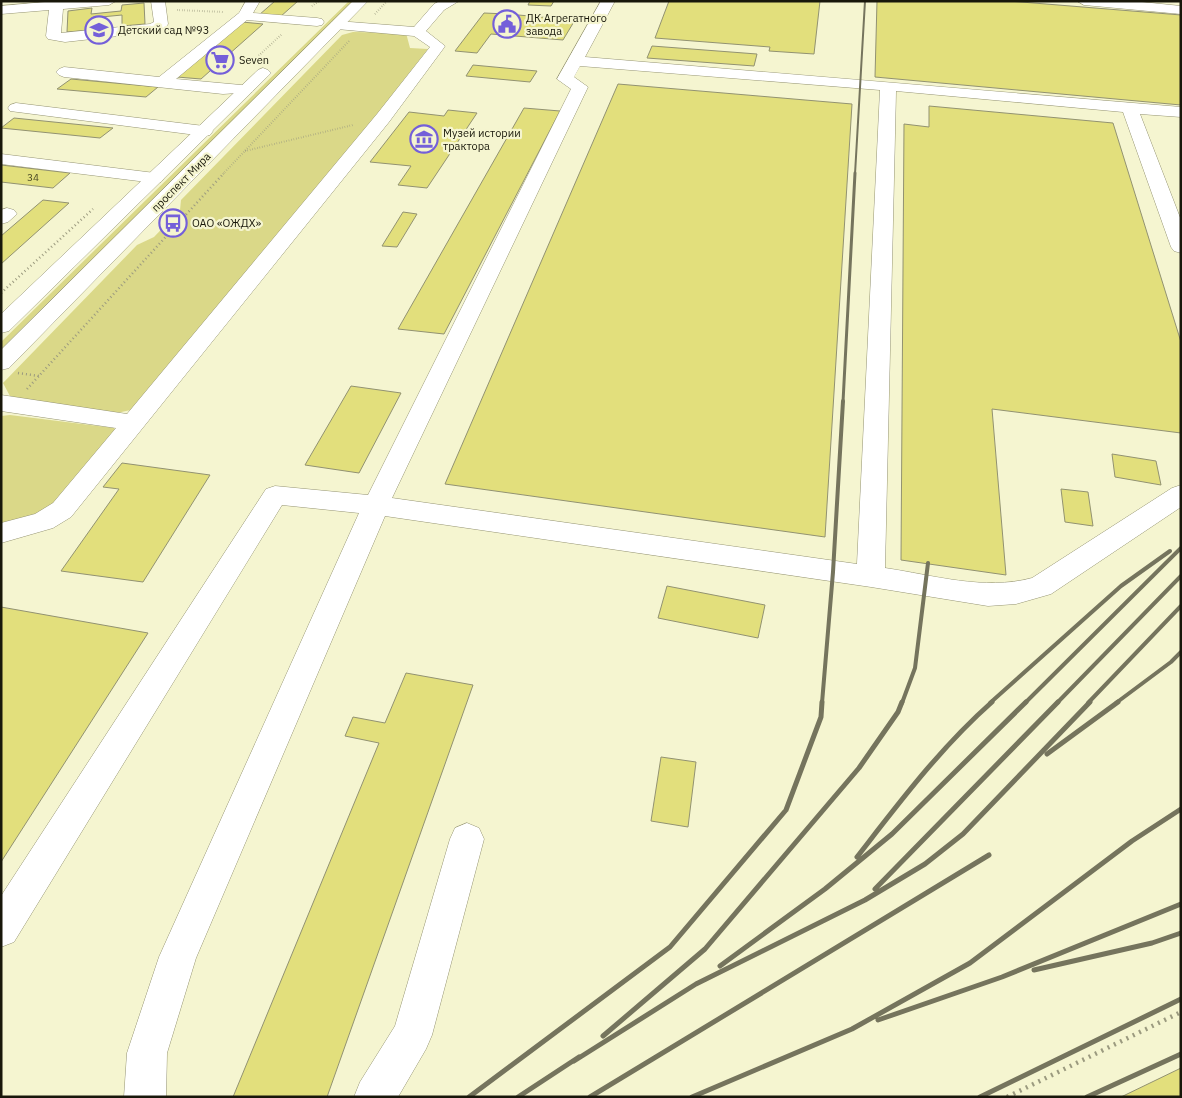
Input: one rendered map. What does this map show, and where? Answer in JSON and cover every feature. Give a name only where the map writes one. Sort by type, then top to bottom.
[{"type":"main road","points":[[1,10],[109,1]]},
{"type":"main road","points":[[163,82],[244,16],[253,1]]},
{"type":"main road","points":[[303,36],[339,1]]},
{"type":"main road","name":"проспект Мира","points":[[8,368],[361,1]]},
{"type":"main road","points":[[418,32],[439,7],[452,1]]},
{"type":"main road","points":[[145,1097],[147,1053],[178,958],[376,505],[580,88],[565,79],[577,61],[608,1]]},
{"type":"main road","points":[[1084,1],[1181,10]]},
{"type":"main road","points":[[56,6],[53,36],[65,38],[154,28],[161,24],[159,6]]},
{"type":"main road","points":[[244,16],[317,22]]},
{"type":"main road","points":[[1,533],[44,521],[62,510],[383,118],[438,46],[418,32],[337,25]]},
{"type":"main road","points":[[577,61],[1181,112]]},
{"type":"main road","name":"проспект Мира","points":[[1,326],[274,62]]},
{"type":"main road","points":[[64,72],[246,90]]},
{"type":"main road","points":[[871,576],[888,86]]},
{"type":"main road","points":[[16,108],[204,131]]},
{"type":"main road","points":[[1130,108],[1181,247]]},
{"type":"main road","points":[[1,159],[156,178]]},
{"type":"main road","points":[[11,400],[135,423]]},
{"type":"main road","points":[[1,929],[275,495],[376,505],[871,576],[988,595],[1016,594],[1041,586],[1181,494]]},
{"type":"main road","points":[[375,1097],[412,1035],[467,839]]},
{"type":"path","points":[[159,6],[244,16]]},
{"type":"path","points":[[253,61],[287,29]]},
{"type":"path","points":[[11,400],[39,376],[244,151],[353,37]]},
{"type":"path","points":[[244,151],[383,118]]},
{"type":"path","points":[[1,293],[100,203]]},
{"type":"path","points":[[8,368],[39,376]]},
{"type":"path","points":[[1007,1097],[1181,1012]]},
{"type":"shaded area","points":[[349,1],[354,1],[1,349],[1,342]]},
{"type":"shaded area","points":[[353,32],[406,33],[410,48],[428,49],[149,406],[103,416],[11,398],[3,383],[137,245],[154,237],[180,210],[181,200],[342,35]]},
{"type":"shaded area","points":[[10,415],[114,428],[117,438],[54,512],[1,529],[1,416]]},
{"type":"building","points":[[275,1],[298,1],[280,17],[259,15]]},
{"type":"building","points":[[530,1],[554,1],[551,6],[528,5]]},
{"type":"building","points":[[669,1],[820,1],[814,54],[769,51],[770,47],[655,38]]},
{"type":"building","points":[[877,1],[1009,1],[1181,15],[1181,105],[875,77]]},
{"type":"building","points":[[144,3],[145,24],[122,26],[122,15],[91,18],[90,30],[67,32],[68,11],[92,8],[91,14],[121,11],[122,5]]},
{"type":"building","points":[[484,13],[575,20],[563,40],[491,34],[477,53],[455,51]]},
{"type":"building","points":[[242,22],[263,24],[201,79],[177,77]]},
{"type":"building","points":[[652,46],[757,54],[754,66],[647,58]]},
{"type":"building","points":[[473,65],[537,71],[530,82],[466,76]]},
{"type":"building","points":[[71,79],[158,87],[146,97],[57,89]]},
{"type":"building","points":[[618,84],[852,104],[825,537],[445,484]]},
{"type":"building","points":[[929,106],[1113,123],[1181,342],[1181,433],[992,409],[1006,575],[901,560],[904,124],[929,127]]},
{"type":"building","points":[[524,108],[560,111],[444,334],[398,329]]},
{"type":"building","name":"Музей истории трактора","points":[[448,110],[477,113],[427,188],[398,185],[411,166],[370,162],[409,112],[444,116]]},
{"type":"building","points":[[14,118],[113,128],[100,138],[1,128]]},
{"type":"building","points":[[1,165],[70,173],[53,188],[1,182]]},
{"type":"building","points":[[43,200],[69,203],[1,264],[1,236]]},
{"type":"building","points":[[403,212],[417,214],[397,247],[382,246]]},
{"type":"building","points":[[351,386],[401,393],[359,473],[305,465]]},
{"type":"building","points":[[1112,454],[1156,461],[1161,485],[1115,477]]},
{"type":"building","points":[[122,463],[210,475],[143,582],[61,571],[119,489],[103,487]]},
{"type":"building","points":[[1061,489],[1088,492],[1093,526],[1065,522]]},
{"type":"building","points":[[667,586],[765,605],[758,638],[658,618]]},
{"type":"building","points":[[1,607],[148,633],[1,862]]},
{"type":"building","points":[[406,673],[473,685],[327,1097],[233,1097],[379,743],[345,736],[353,717],[385,723]]},
{"type":"building","points":[[661,757],[696,762],[688,827],[651,821]]},
{"type":"building","points":[[1181,1068],[1181,1097],[1121,1097]]},
{"type":"railway","points":[[855,174],[865,1]]},
{"type":"railway","points":[[843,402],[855,173]]},
{"type":"railway","points":[[822,703],[833,572],[843,401]]},
{"type":"railway","points":[[1025,703],[1181,548]]},
{"type":"railway","points":[[990,703],[1121,586],[1170,551]]},
{"type":"railway","points":[[902,703],[915,668],[928,563]]},
{"type":"railway","points":[[1057,703],[1181,576]]},
{"type":"railway","points":[[1088,703],[1181,606]]},
{"type":"railway","points":[[1116,703],[1171,662],[1181,652]]},
{"type":"railway","points":[[469,1097],[670,947],[786,810],[821,717],[822,702]]},
{"type":"railway","points":[[603,1036],[705,949],[859,768],[898,712],[902,702]]},
{"type":"railway","points":[[857,857],[904,796],[955,738],[992,702]]},
{"type":"railway","points":[[720,966],[825,889],[892,834],[1026,702]]},
{"type":"railway","points":[[875,889],[1058,702]]},
{"type":"railway","points":[[574,1061],[696,984],[865,900],[925,864],[963,834],[1090,702]]},
{"type":"railway","points":[[1047,754],[1118,702]]},
{"type":"railway","points":[[692,1097],[852,1029],[970,963],[1132,841],[1181,809]]},
{"type":"railway","points":[[590,1097],[989,855]]},
{"type":"railway","points":[[878,1020],[1002,977],[1181,904]]},
{"type":"railway","points":[[1034,970],[1152,943],[1181,933]]},
{"type":"railway","points":[[980,1097],[1181,999]]},
{"type":"railway","points":[[1087,1097],[1181,1054]]},
{"type":"railway","points":[[518,1097],[579,1057]]},
{"type":"place","name":"ДК Агрегатного завода","points":[[507,24]]},
{"type":"place","name":"Детский сад №93","points":[[99,30]]},
{"type":"place","name":"Seven","points":[[220,60]]},
{"type":"place","name":"Музей истории трактора","points":[[424,139]]},
{"type":"place","name":"ОАО «ОЖДХ»","points":[[173,223]]}]
